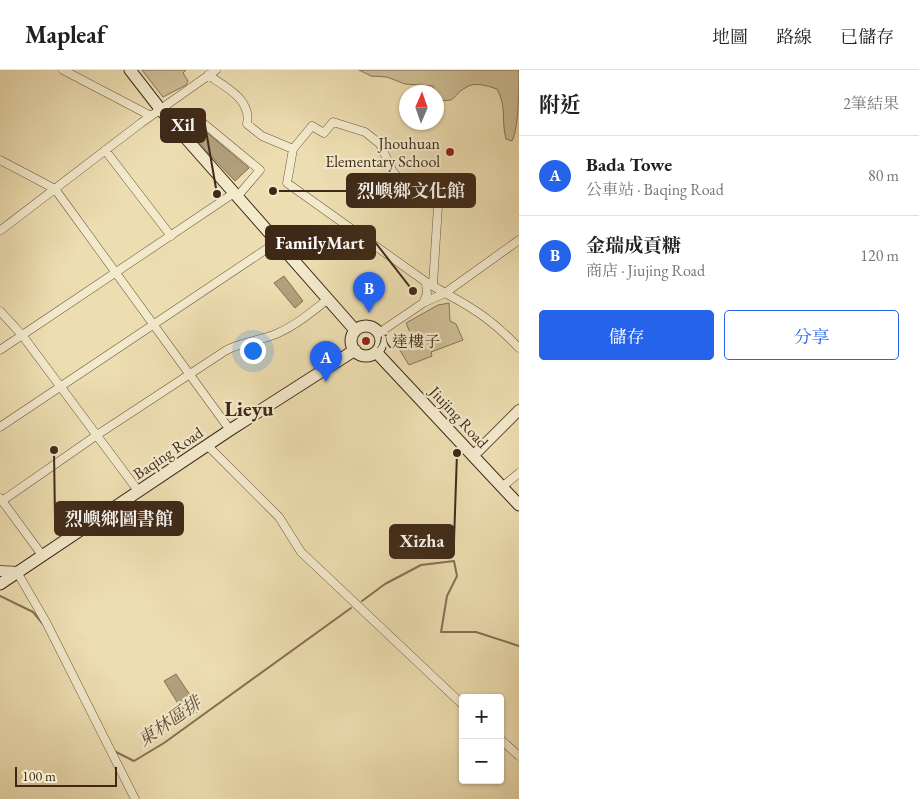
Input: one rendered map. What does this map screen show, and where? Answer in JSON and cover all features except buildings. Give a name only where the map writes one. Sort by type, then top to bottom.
[{"type":"main road","points":[[130,70],[156,113],[182,134],[355,330]]},
{"type":"main road","points":[[368,326],[379,332],[381,345],[376,352],[363,355],[355,350],[351,338],[355,330],[368,326]]},
{"type":"main road","name":"Baqing Road","points":[[0,584],[207,445],[355,350]]},
{"type":"main road","name":"Jiujing Road","points":[[376,352],[519,505]]},
{"type":"street","points":[[63,70],[156,113]]},
{"type":"street","points":[[1,230],[105,150],[216,70]]},
{"type":"street","points":[[208,75],[242,100],[249,114],[247,124],[262,136],[293,149]]},
{"type":"street","points":[[0,350],[236,195],[260,170],[197,118],[182,134]]},
{"type":"street","points":[[423,303],[428,294],[429,283],[439,190],[406,186],[393,172],[380,144],[365,132],[333,122],[324,133],[312,126],[293,149],[287,182],[429,283],[494,322],[519,348]]},
{"type":"street","points":[[105,150],[171,236]]},
{"type":"street","points":[[0,160],[54,189],[230,430]]},
{"type":"street","points":[[379,332],[423,303],[445,293],[519,240]]},
{"type":"street","points":[[0,427],[277,242]]},
{"type":"street","points":[[42,555],[1,500],[96,435],[234,346],[269,337],[286,330],[328,299]]},
{"type":"street","points":[[0,311],[22,335],[139,492]]},
{"type":"street","points":[[473,456],[517,415]]},
{"type":"street","points":[[207,445],[278,518],[301,552],[459,701]]},
{"type":"street","points":[[502,487],[519,473]]},
{"type":"street","points":[[0,570],[17,572],[73,674],[135,799]]},
{"type":"street","points":[[504,743],[519,756]]},
{"type":"shaded area","points":[[142,70],[186,70],[183,73],[188,81],[186,85],[163,97]]},
{"type":"shaded area","points":[[359,70],[519,70],[517,117],[512,141],[506,139],[502,101],[497,89],[473,85],[460,91],[454,98],[444,100],[444,85],[405,84],[387,77],[371,76]]},
{"type":"shaded area","points":[[198,125],[249,168],[235,181],[190,134]]},
{"type":"shaded area","points":[[284,276],[303,301],[295,308],[274,283]]},
{"type":"shaded area","points":[[449,303],[450,321],[456,324],[463,340],[431,352],[432,356],[409,365],[398,347],[413,339],[406,323],[438,305]]},
{"type":"shaded area","points":[[176,674],[200,710],[187,718],[164,681]]},
{"type":"waterway","name":"東林區排","points":[[362,601],[385,584],[421,565],[454,561],[457,576],[447,596],[441,632],[476,632],[519,646]]},
{"type":"waterway","name":"東林區排","points":[[0,596],[33,612],[43,624]]},
{"type":"waterway","name":"東林區排","points":[[114,751],[134,761],[164,743],[351,608]]},
{"type":"place","name":"Jhouhuan Elementary School","points":[[450,152]]},
{"type":"place","name":"烈嶼鄉文化館","points":[[273,191]]},
{"type":"place","name":"Xil","points":[[217,194]]},
{"type":"place","name":"FamilyMart","points":[[413,291]]},
{"type":"place","name":"金瑞成貢糖","points":[[369,313]]},
{"type":"place","name":"八達樓子","points":[[366,341]]},
{"type":"place","name":"Bada Towe","points":[[326,382]]},
{"type":"place","name":"烈嶼鄉圖書館","points":[[54,450]]},
{"type":"place","name":"Xizha","points":[[457,453]]},
{"type":"district","name":"Lieyu","points":[[249,408]]}]
